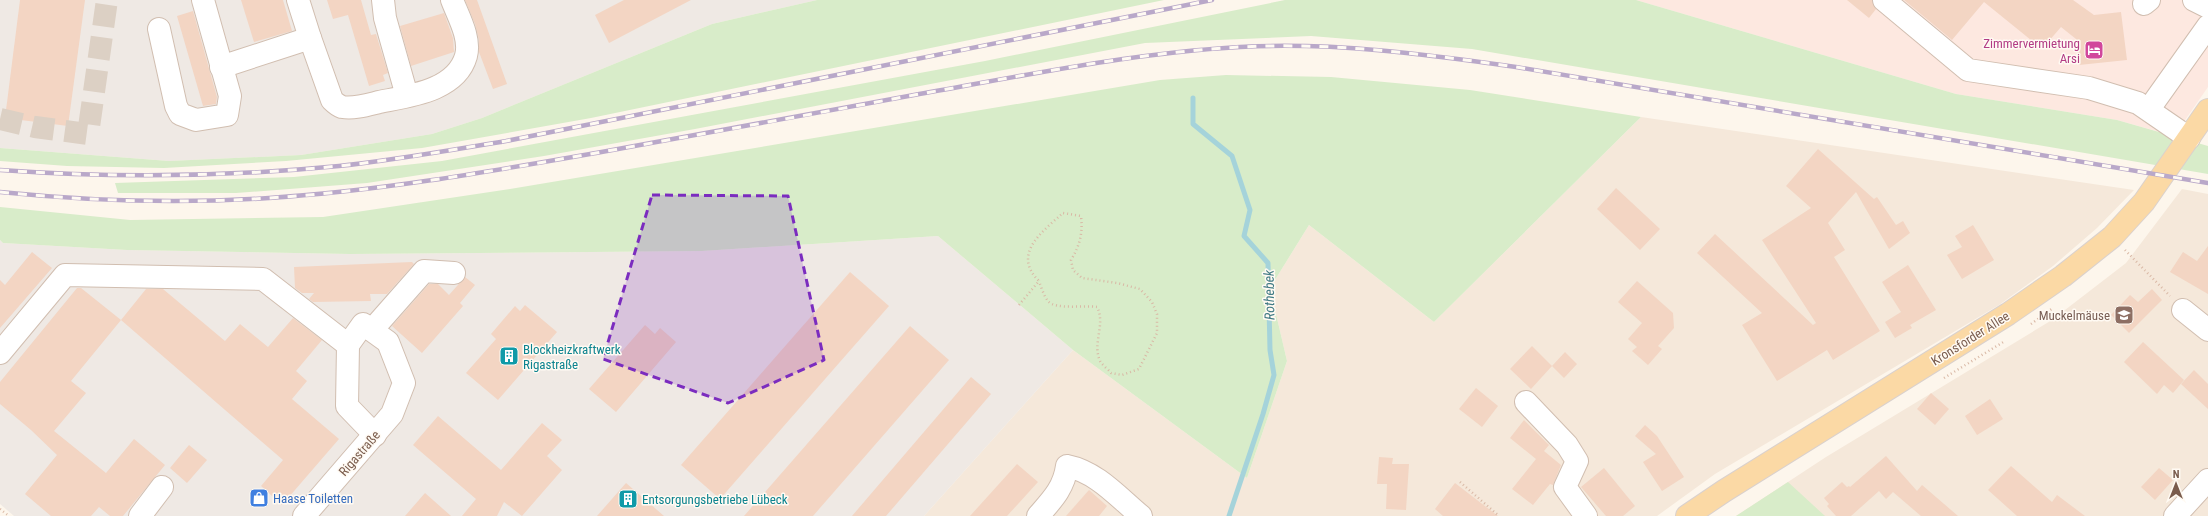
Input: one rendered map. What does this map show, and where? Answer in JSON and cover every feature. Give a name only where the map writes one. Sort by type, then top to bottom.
[{"type":"main road","name":"Kronsforder Allee","points":[[1688,516],[1724,491],[2008,314],[2063,276],[2112,237],[2138,208],[2208,110]]},
{"type":"street","points":[[158,29],[176,106],[180,114],[196,120],[226,115],[230,96],[203,0]]},
{"type":"street","points":[[298,0],[332,100],[341,107],[357,107],[426,92],[453,76],[464,64],[467,53],[467,43],[452,0]]},
{"type":"street","points":[[383,0],[385,18],[407,96]]},
{"type":"street","points":[[1884,0],[1968,70],[2089,88],[2138,103],[2149,109],[2189,138]]},
{"type":"street","points":[[2194,0],[2208,7]]},
{"type":"street","points":[[2149,109],[2208,26]]},
{"type":"street","points":[[221,67],[310,38]]},
{"type":"street","points":[[374,435],[347,406],[348,344],[364,324],[372,330],[424,271],[454,273]]},
{"type":"street","points":[[0,353],[65,276],[263,279],[348,344]]},
{"type":"street","points":[[2184,310],[2208,330]]},
{"type":"street","name":"Rigastraße","points":[[304,516],[392,414],[404,383],[388,342],[372,330]]},
{"type":"street","points":[[1526,402],[1567,445],[1577,461],[1565,487],[1586,516]]},
{"type":"street","points":[[1038,516],[1060,491],[1066,479],[1067,466],[1093,475],[1141,516]]},
{"type":"street","points":[[2175,516],[2208,480]]},
{"type":"street","points":[[140,516],[162,488]]},
{"type":"path","points":[[1063,213],[1081,216],[1082,231],[1078,248],[1071,260],[1073,270],[1082,278],[1117,283],[1140,289],[1152,302],[1157,314],[1157,333],[1139,369],[1122,375],[1111,373],[1100,360],[1098,343],[1101,315],[1097,307],[1084,305],[1056,307],[1048,302],[1039,281],[1030,273],[1028,262],[1029,250],[1037,237],[1063,213]]},
{"type":"path","points":[[2133,258],[2184,310]]},
{"type":"path","points":[[1019,305],[1039,281]]},
{"type":"path","points":[[1460,482],[1499,516]]},
{"type":"path","points":[[0,509],[9,516]]},
{"type":"highlighted area","points":[[652,195],[788,196],[824,360],[728,403],[603,359]]},
{"type":"shaded area","points":[[0,0],[817,0],[712,24],[482,118],[432,134],[301,155],[169,161],[0,148]]},
{"type":"shaded area","points":[[1636,0],[2208,0],[2208,87],[2174,136],[2117,120],[1956,94]]},
{"type":"shaded area","points":[[1641,117],[2134,190],[2097,228],[2053,266],[1999,305],[1715,474],[1657,516],[924,516],[1073,350],[1247,478],[1287,361],[1270,288],[1309,225],[1434,322]]},
{"type":"shaded area","points":[[2182,189],[2208,194],[2208,516],[1736,516],[1826,457],[2052,320],[2126,263]]},
{"type":"shaded area","points":[[938,236],[1073,350],[924,516],[14,516],[0,504],[0,240],[3,243],[127,250],[350,254],[702,251]]},
{"type":"green space","points":[[817,0],[1164,0],[591,118],[422,148],[286,161],[164,168],[67,166],[0,161],[0,148],[169,161],[301,155],[432,134],[482,118],[712,24]]},
{"type":"green space","points":[[1285,0],[1636,0],[1956,94],[2117,120],[2208,146],[2208,174],[1472,49],[1311,36],[1145,43],[695,129],[544,156],[367,183],[236,193],[118,193],[115,183],[294,177],[442,161],[985,61]]},
{"type":"green space","points":[[1226,75],[1331,77],[1470,90],[1641,117],[1434,322],[1309,225],[1270,288],[1287,361],[1247,478],[1073,350],[938,236],[702,251],[350,254],[127,250],[3,243],[0,240],[0,207],[130,220],[323,217],[510,189],[1160,80]]},
{"type":"green space","points":[[1788,482],[1825,516],[1736,516]]},
{"type":"building","points":[[20,0],[85,0],[68,126],[5,118]]},
{"type":"building","points":[[241,0],[283,0],[292,31],[254,42]]},
{"type":"building","points":[[327,0],[361,0],[371,35],[376,34],[388,73],[383,75],[385,81],[369,86],[348,15],[333,19]]},
{"type":"building","points":[[465,0],[477,0],[507,84],[493,89],[479,52],[479,40],[475,24]]},
{"type":"building","points":[[624,0],[691,0],[609,43],[595,15]]},
{"type":"building","points":[[1847,0],[1872,0],[1876,9],[1869,18]]},
{"type":"building","points":[[1904,0],[2073,0],[2094,15],[2121,12],[2127,60],[2079,65],[2076,39],[2061,27],[2042,49],[1984,2],[1952,40]]},
{"type":"building","points":[[193,11],[217,97],[216,104],[203,106],[177,16]]},
{"type":"building","points":[[444,13],[453,38],[454,52],[411,66],[400,26]]},
{"type":"building","points":[[1818,149],[1874,199],[1877,197],[1896,225],[1903,221],[1910,233],[1889,249],[1856,192],[1828,223],[1845,250],[1834,257],[1880,331],[1833,360],[1827,350],[1777,381],[1742,325],[1762,313],[1697,253],[1715,234],[1813,325],[1816,323],[1762,240],[1811,208],[1786,186]]},
{"type":"building","points":[[1616,188],[1660,229],[1640,250],[1597,209]]},
{"type":"building","points":[[1973,225],[1994,260],[1962,279],[1947,255],[1962,247],[1955,236]]},
{"type":"building","points":[[2208,246],[2208,294],[2170,272],[2183,252],[2197,261]]},
{"type":"building","points":[[32,252],[52,268],[0,328],[0,280],[5,285]]},
{"type":"building","points":[[412,262],[414,264],[387,294],[370,294],[371,301],[313,302],[309,299],[314,293],[302,293],[295,288],[294,267]]},
{"type":"building","points":[[1908,265],[1936,310],[1910,325],[1912,328],[1895,338],[1885,322],[1901,312],[1882,282]]},
{"type":"building","points":[[850,272],[889,306],[720,499],[681,465]]},
{"type":"building","points":[[465,277],[475,285],[460,303],[463,306],[422,353],[392,326],[429,284],[438,284],[449,295]]},
{"type":"building","points":[[1637,281],[1673,313],[1674,328],[1658,346],[1662,349],[1648,365],[1632,351],[1637,347],[1628,339],[1642,323],[1618,302]]},
{"type":"building","points":[[77,288],[81,288],[121,320],[71,381],[86,393],[54,431],[106,473],[134,439],[165,465],[123,516],[110,516],[99,507],[91,516],[51,516],[25,494],[57,455],[31,430],[0,404],[0,382]]},
{"type":"building","points":[[146,289],[163,289],[225,341],[240,324],[268,347],[293,318],[322,340],[296,371],[307,381],[292,399],[339,439],[282,505],[261,486],[283,460],[121,320]]},
{"type":"building","points":[[2152,289],[2162,300],[2129,333],[2111,315],[2130,295],[2138,302]]},
{"type":"building","name":"Blockheizkraftwerk Rigastraße","points":[[525,305],[557,332],[498,400],[466,373],[496,339],[491,334],[515,306],[520,311]]},
{"type":"building","points":[[645,325],[655,334],[660,328],[676,342],[616,412],[589,389]]},
{"type":"building","points":[[910,326],[949,360],[813,516],[744,516]]},
{"type":"building","points":[[2143,342],[2184,380],[2173,393],[2164,385],[2157,394],[2124,362]]},
{"type":"building","points":[[1532,346],[1552,366],[1531,389],[1510,369]]},
{"type":"building","points":[[1565,352],[1577,364],[1564,378],[1552,366]]},
{"type":"building","points":[[2194,370],[2208,384],[2208,409],[2181,384]]},
{"type":"building","points":[[971,377],[991,394],[886,516],[852,516]]},
{"type":"building","points":[[1476,388],[1498,406],[1482,427],[1459,409]]},
{"type":"building","points":[[1931,393],[1949,409],[1935,425],[1917,409]]},
{"type":"building","points":[[1990,399],[2003,419],[1977,435],[1965,416]]},
{"type":"building","points":[[438,416],[501,470],[542,423],[562,440],[547,456],[562,470],[522,516],[504,502],[497,516],[462,516],[476,499],[413,445]]},
{"type":"building","points":[[1524,420],[1549,445],[1544,451],[1561,465],[1553,485],[1550,484],[1533,505],[1512,489],[1536,459],[1510,438]]},
{"type":"building","points":[[1645,425],[1657,436],[1684,477],[1662,491],[1643,462],[1656,454],[1635,436]]},
{"type":"building","points":[[189,445],[207,460],[187,483],[170,468]]},
{"type":"building","points":[[1886,456],[1917,491],[1922,485],[1958,516],[1921,516],[1893,492],[1886,499],[1879,491],[1851,516],[1836,516],[1827,506],[1829,504],[1824,498],[1842,482],[1847,487],[1850,487]]},
{"type":"building","points":[[1379,457],[1393,458],[1392,464],[1409,464],[1406,510],[1386,509],[1387,484],[1377,484]]},
{"type":"building","points":[[1017,464],[1038,482],[1007,516],[970,516]]},
{"type":"building","points":[[2011,466],[2052,502],[2057,495],[2085,516],[2017,516],[1988,490]]},
{"type":"building","points":[[1604,468],[1635,506],[1623,516],[1606,516],[1581,487]]},
{"type":"building","points":[[2159,468],[2173,480],[2155,500],[2141,487]]},
{"type":"building","name":"Entsorgungsbetriebe Lübeck","points":[[626,483],[664,516],[597,516]]},
{"type":"building","points":[[1455,483],[1498,516],[1443,516],[1435,509]]},
{"type":"building","points":[[1089,490],[1107,506],[1099,516],[1066,516]]},
{"type":"building","points":[[425,493],[451,516],[405,516]]},
{"type":"waterway","name":"Rothebek","points":[[1193,98],[1193,124],[1232,156],[1250,210],[1244,236],[1268,263],[1270,350],[1274,375],[1263,414],[1229,516]]},
{"type":"tunnel","points":[[0,119],[35,127],[88,134],[107,0]]},
{"type":"railway","points":[[0,170],[42,173],[170,175],[297,170],[381,161],[506,141],[1212,0]]},
{"type":"railway","points":[[0,192],[67,198],[134,201],[202,201],[269,198],[351,191],[474,174],[1077,66],[1158,54],[1240,47],[1275,46],[1310,46],[1379,50],[1516,67],[2208,183]]},
{"type":"place","name":"Zimmervermietung Arsi","points":[[2094,50]]},
{"type":"place","name":"Muckelmäuse","points":[[2124,315]]},
{"type":"place","name":"Blockheizkraftwerk Rigastraße","points":[[509,356]]},
{"type":"place","name":"Haase Toiletten","points":[[259,498]]},
{"type":"place","name":"Entsorgungsbetriebe Lübeck","points":[[628,499]]}]
